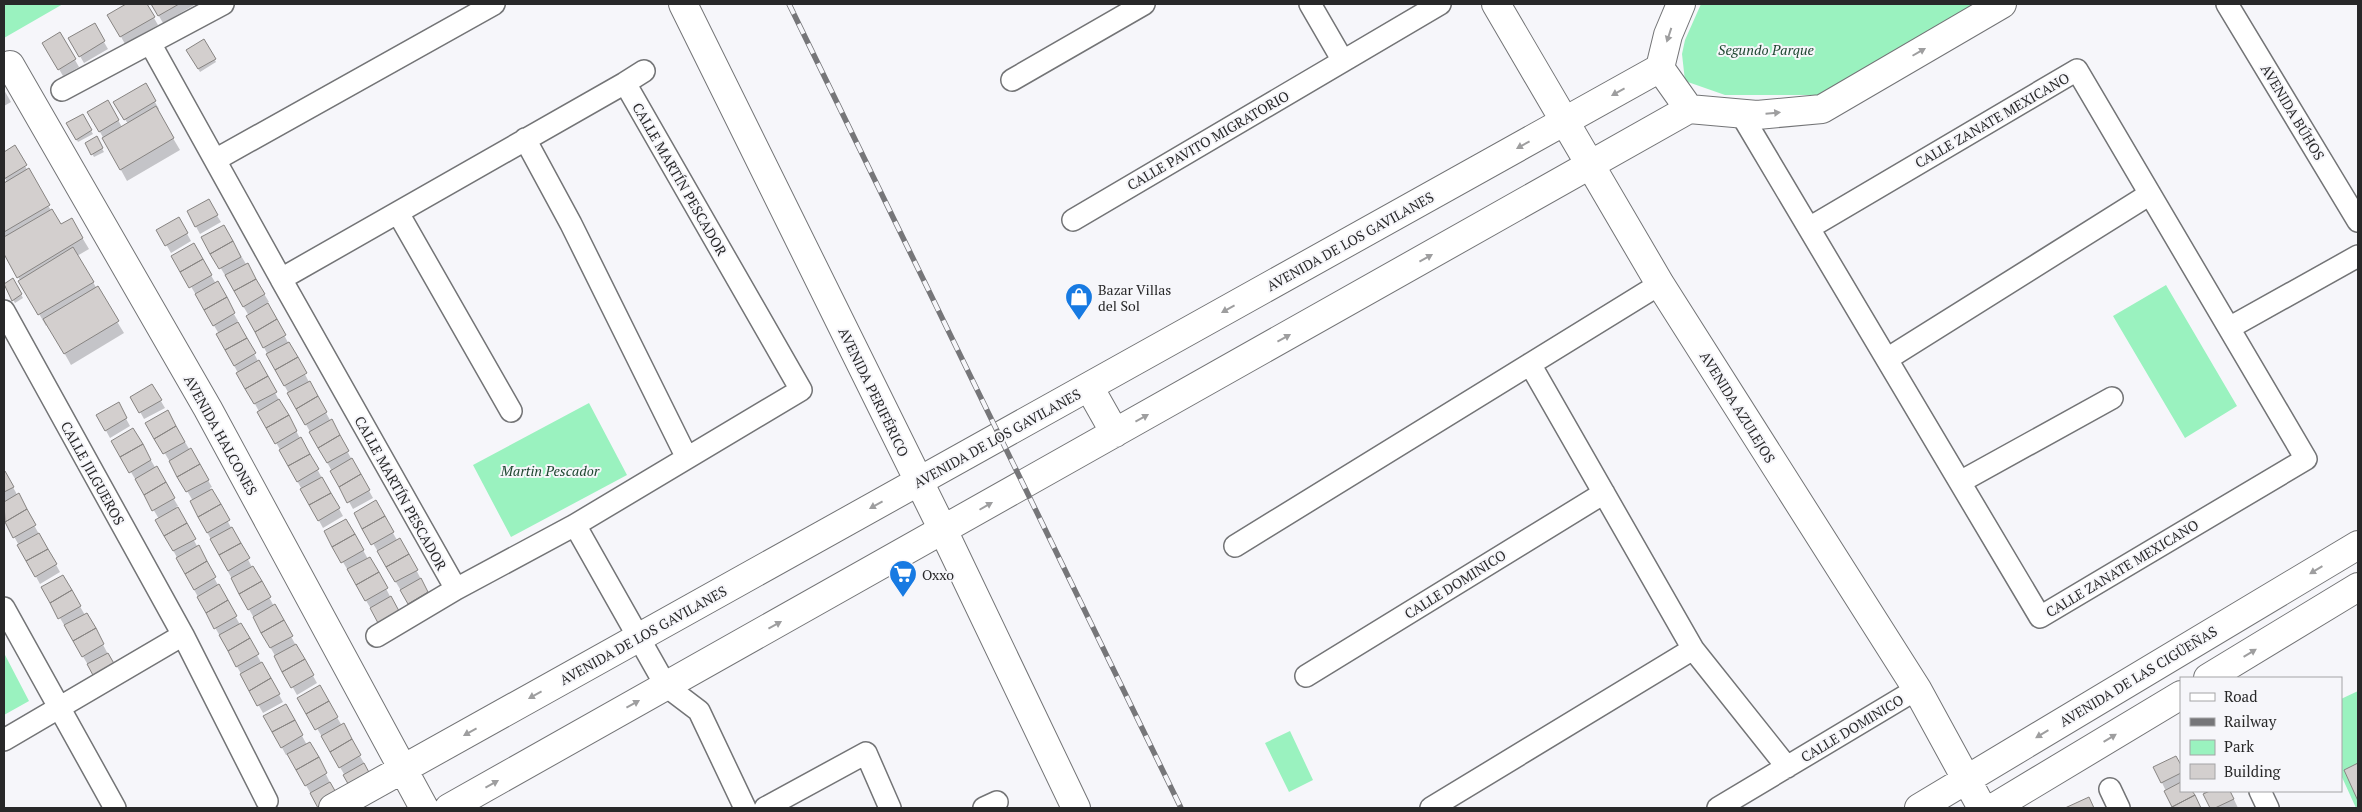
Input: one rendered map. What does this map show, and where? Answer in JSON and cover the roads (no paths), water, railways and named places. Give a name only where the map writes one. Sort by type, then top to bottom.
[{"type":"main road","name":"AVENIDA PERIFÉRICO","points":[[683,4],[943,530],[1076,808]]},
{"type":"main road","name":"AVENIDA AZULEJOS","points":[[1496,4],[1660,284],[1917,689],[1968,779],[1982,808]]},
{"type":"main road","points":[[1681,4],[1668,35],[1660,68],[1689,109]]},
{"type":"main road","points":[[449,808],[1591,166],[1689,109],[1757,115],[1822,109],[2002,4]]},
{"type":"main road","name":"AVENIDA HALCONES","points":[[10,65],[208,409],[424,808]]},
{"type":"main road","name":"AVENIDA DE LOS GAVILANES","points":[[333,808],[1660,68]]},
{"type":"main road","points":[[1089,387],[1115,433]]},
{"type":"main road","name":"AVENIDA DE LAS CIGÜEÑAS","points":[[1919,808],[2358,545]]},
{"type":"main road","points":[[2210,677],[2358,587]]},
{"type":"main road","points":[[1993,808],[2180,696]]},
{"type":"street","points":[[62,90],[223,4]]},
{"type":"street","points":[[214,160],[494,4]]},
{"type":"street","points":[[1012,80],[1144,4]]},
{"type":"street","points":[[1310,4],[1343,61]]},
{"type":"street","name":"CALLE PAVITO MIGRATORIO","points":[[1073,220],[1440,4]]},
{"type":"street","name":"AVENIDA BÚHOS","points":[[2227,4],[2358,221]]},
{"type":"street","name":"CALLE MARTÍN PESCADOR","points":[[150,43],[456,589],[575,525],[801,390],[625,83]]},
{"type":"street","name":"CALLE ZANATE MEXICANO","points":[[1741,114],[2040,617],[2306,459],[2077,70],[1809,228]]},
{"type":"street","points":[[281,279],[644,71]]},
{"type":"street","points":[[524,140],[571,224],[686,458]]},
{"type":"street","points":[[1886,358],[2150,194]]},
{"type":"street","points":[[398,212],[511,411]]},
{"type":"street","points":[[2229,328],[2358,256]]},
{"type":"street","points":[[1235,546],[1660,284]]},
{"type":"street","name":"CALLE JILGUEROS","points":[[4,311],[183,635],[267,801]]},
{"type":"street","name":"CALLE DOMINICO","points":[[1530,364],[1693,650],[1787,767]]},
{"type":"street","points":[[1960,482],[2112,398]]},
{"type":"street","name":"CALLE DOMINICO","points":[[1306,676],[1604,493]]},
{"type":"street","points":[[575,525],[666,686],[699,711],[745,808]]},
{"type":"street","points":[[376,636],[456,589]]},
{"type":"street","points":[[4,608],[115,808]]},
{"type":"street","points":[[4,740],[60,709],[183,635]]},
{"type":"street","points":[[1431,808],[1693,650]]},
{"type":"street","name":"CALLE DOMINICO","points":[[1718,808],[1917,689]]},
{"type":"street","points":[[765,808],[866,753],[890,808]]},
{"type":"street","points":[[2110,789],[2119,808]]},
{"type":"street","points":[[2260,792],[2268,808]]},
{"type":"railway","points":[[789,4],[1181,808]]},
{"type":"place","name":"Bazar Villas del Sol","points":[[1079,321]]},
{"type":"place","name":"Oxxo","points":[[903,598]]},
{"type":"park label","name":"Segundo Parque","points":[[1766,49]]},
{"type":"park label","name":"Martin Pescador","points":[[550,470]]}]
